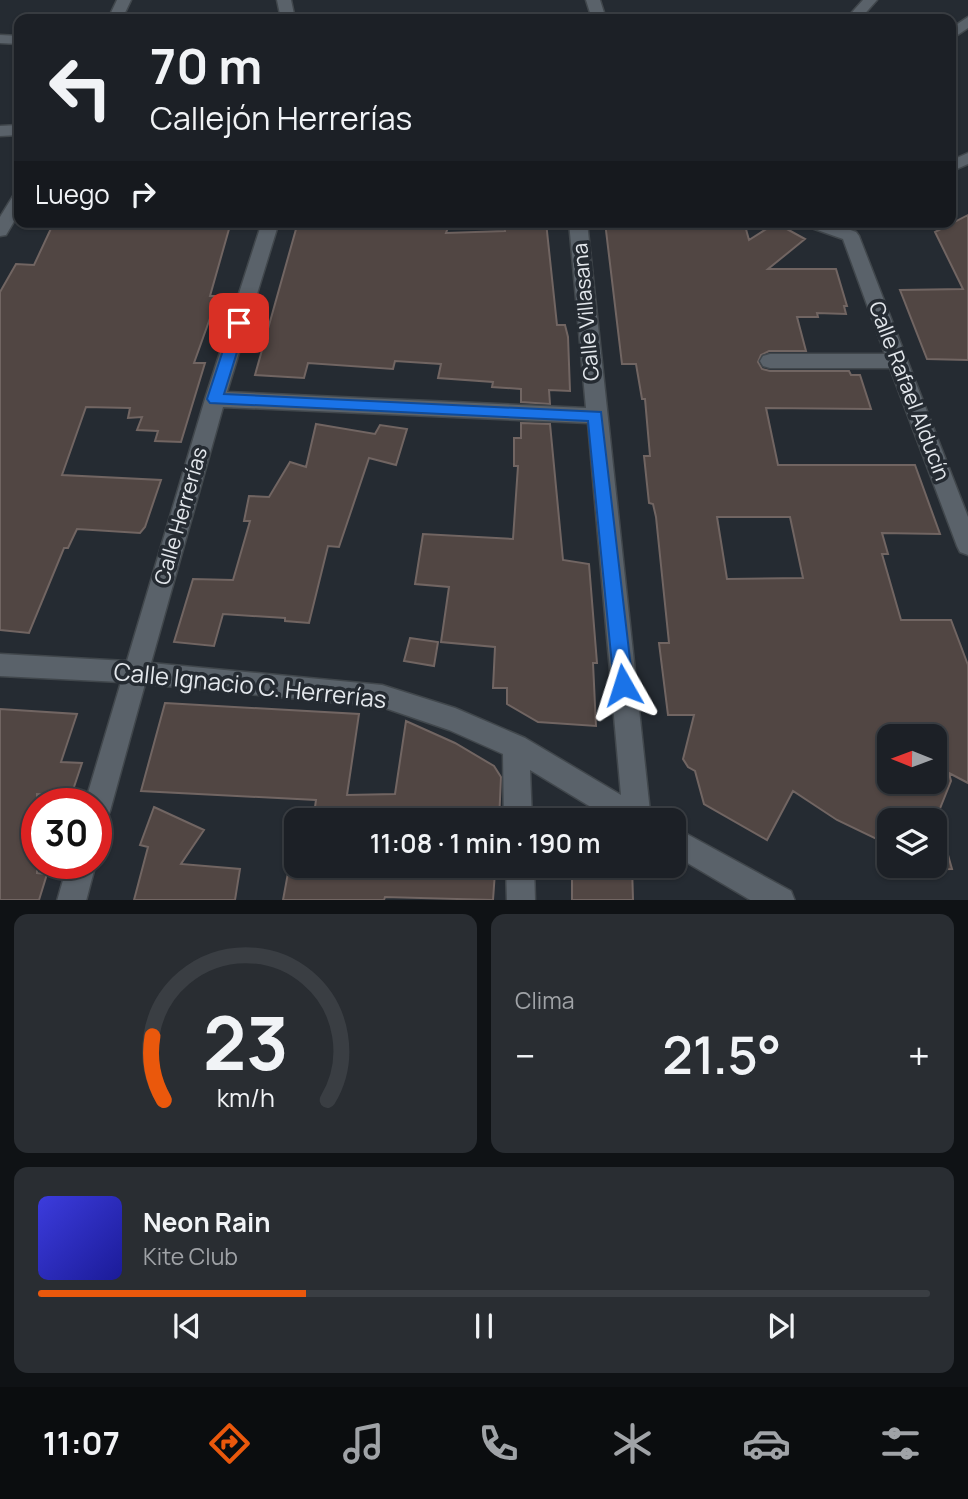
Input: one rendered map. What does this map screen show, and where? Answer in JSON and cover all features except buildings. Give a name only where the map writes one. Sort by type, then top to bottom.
[{"type":"street","points":[[857,14],[870,0]]},
{"type":"street","points":[[0,231],[14,208]]},
{"type":"street","name":"Calle Herrerías","points":[[103,788],[215,399],[269,228]]},
{"type":"street","name":"Calle Villasana","points":[[579,228],[638,808]]},
{"type":"street","name":"Calle Rafael Alducín","points":[[854,229],[898,361],[968,546]]},
{"type":"street","points":[[770,361],[898,361]]},
{"type":"street","points":[[215,399],[596,416]]},
{"type":"street","name":"Calle Ignacio C. Herrerías","points":[[0,665],[136,672],[382,696],[455,720],[516,747],[619,808]]},
{"type":"street","points":[[516,747],[518,808]]},
{"type":"street","points":[[686,847],[779,900]]},
{"type":"street","points":[[520,878],[521,900]]},
{"type":"street","points":[[71,900],[77,879]]},
{"type":"route","points":[[239,323],[215,399],[596,416],[623,685]]}]
